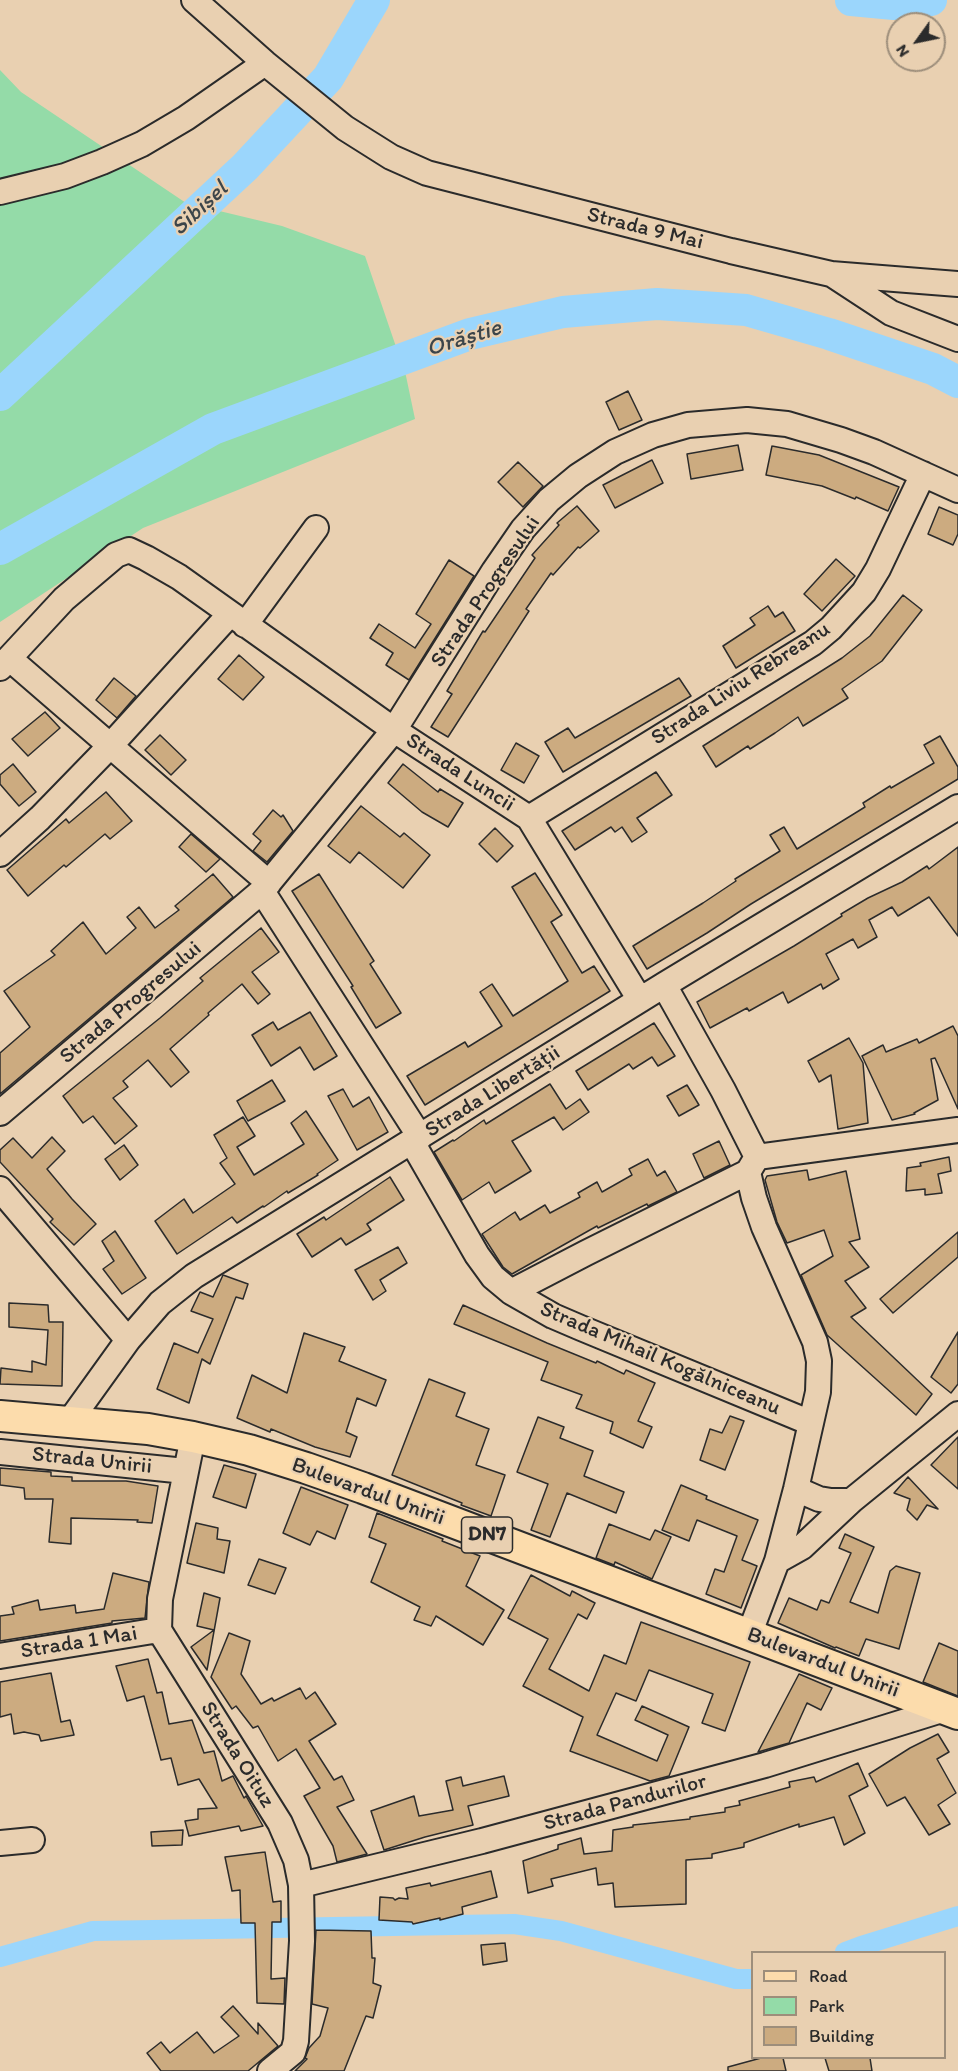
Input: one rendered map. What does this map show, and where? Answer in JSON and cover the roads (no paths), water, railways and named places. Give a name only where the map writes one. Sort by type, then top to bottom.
[{"type":"main road","name":"Bulevardul Unirii","points":[[0,1416],[148,1430],[193,1437],[249,1450],[363,1488],[952,1711]]},
{"type":"street","name":"Strada 9 Mai","points":[[194,0],[285,80],[345,128],[391,157],[427,173],[731,251],[831,274],[958,284]]},
{"type":"street","points":[[0,192],[65,176],[141,144],[186,118],[265,63]]},
{"type":"street","points":[[831,274],[891,313],[958,339]]},
{"type":"street","name":"Strada Progresului","points":[[0,1113],[265,887],[394,730],[523,529],[549,500],[578,476],[615,452],[653,435],[688,425],[747,420],[787,424],[841,440],[874,452],[958,490]]},
{"type":"street","name":"Strada Liviu Rebreanu","points":[[529,818],[813,643],[831,628],[864,592],[923,474]]},
{"type":"street","points":[[0,854],[40,818],[110,746],[231,614],[316,528]]},
{"type":"street","name":"Strada Luncii","points":[[5,663],[64,599],[116,555],[129,550],[178,577],[394,730],[529,818],[640,1000]]},
{"type":"street","points":[[5,663],[110,746],[265,887],[416,1140]]},
{"type":"street","name":"Strada Libertății","points":[[69,1422],[128,1340],[160,1303],[194,1275],[958,807]]},
{"type":"street","name":"Strada Mihail Kogălniceanu","points":[[664,985],[723,1090],[752,1165],[754,1198],[764,1227],[815,1342],[819,1362],[819,1392],[796,1489],[777,1561],[749,1635]]},
{"type":"street","points":[[752,1165],[958,1130]]},
{"type":"street","name":"Strada Mihail Kogălniceanu","points":[[416,1140],[477,1255],[493,1277],[511,1292],[553,1316],[811,1423]]},
{"type":"street","name":"Strada Mihail Kogălniceanu","points":[[511,1292],[752,1165]]},
{"type":"street","points":[[0,1189],[128,1340]]},
{"type":"street","points":[[777,1561],[802,1547],[851,1501],[958,1414]]},
{"type":"street","points":[[159,1630],[160,1599],[193,1437]]},
{"type":"street","name":"Strada Unirii","points":[[0,1452],[185,1470]]},
{"type":"street","points":[[796,1489],[819,1499],[851,1501]]},
{"type":"street","name":"Strada 1 Mai","points":[[0,1656],[159,1630]]},
{"type":"street","name":"Strada Oituz","points":[[159,1630],[280,1823],[296,1860],[301,1885],[302,1941],[296,2041],[293,2052],[270,2071]]},
{"type":"street","name":"Strada Pandurilor","points":[[301,1885],[482,1841],[765,1766],[952,1711]]},
{"type":"street","points":[[0,1843],[32,1840]]},
{"type":"waterway","name":"Sibișel","points":[[0,395],[245,167],[328,78],[374,0]]},
{"type":"waterway","name":"Sibișel","points":[[851,0],[894,4],[931,0]]},
{"type":"waterway","name":"Orăștie","points":[[0,549],[213,429],[470,334],[563,312],[657,304],[746,310],[829,334],[933,369],[958,382]]},
{"type":"waterway","points":[[848,1951],[958,1916]]},
{"type":"waterway","points":[[0,1957],[93,1931],[514,1924],[561,1931],[736,1979],[751,1979]]}]
